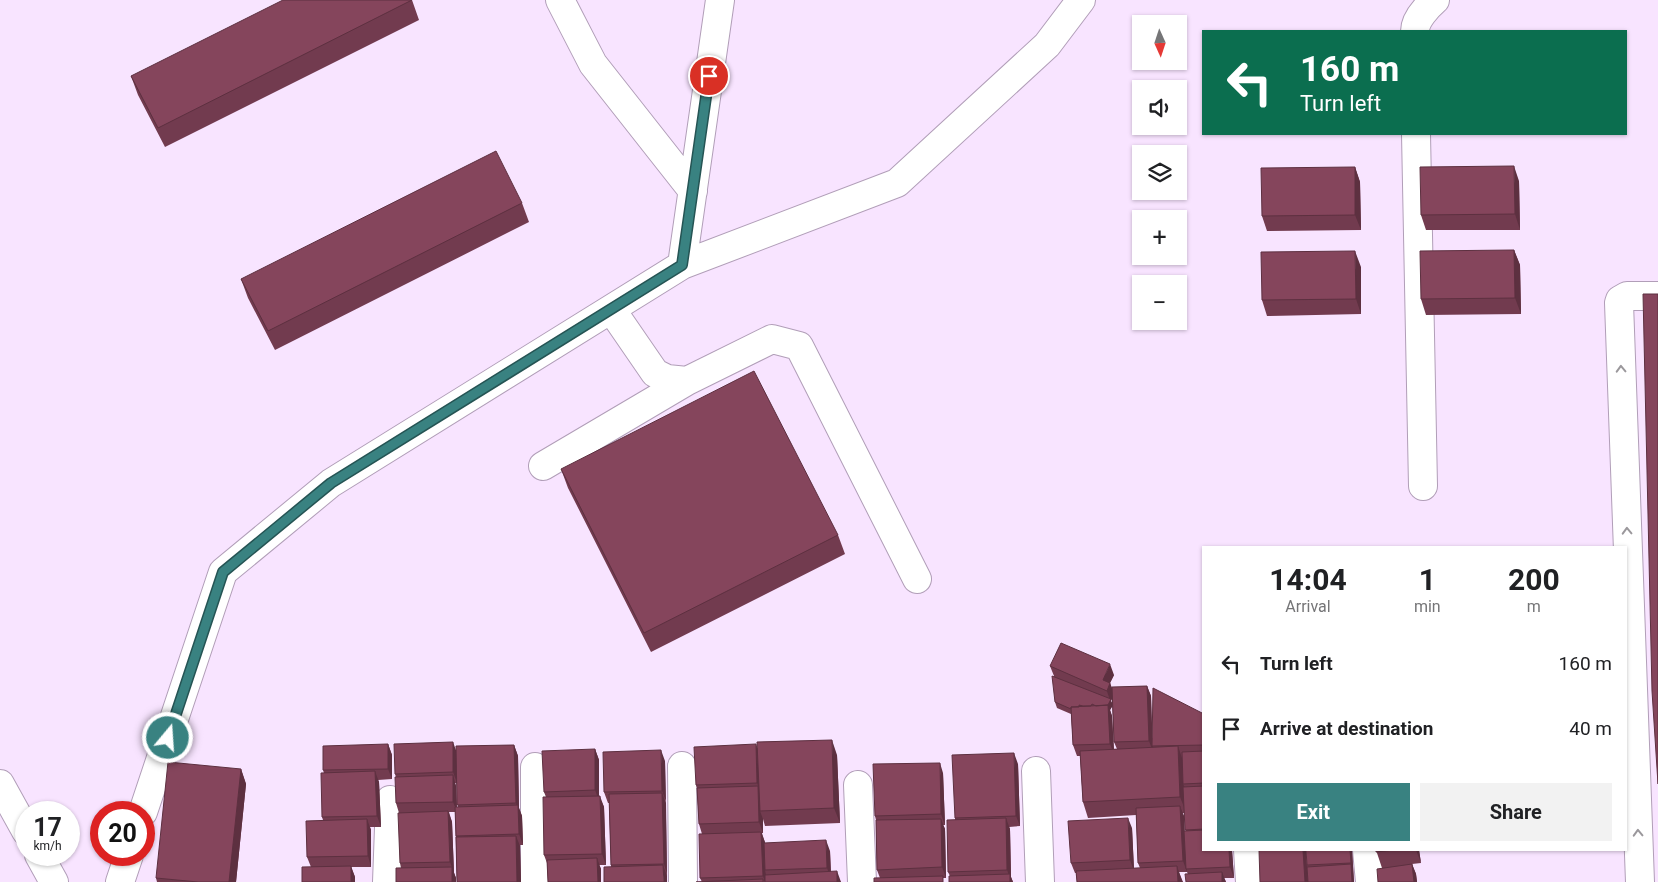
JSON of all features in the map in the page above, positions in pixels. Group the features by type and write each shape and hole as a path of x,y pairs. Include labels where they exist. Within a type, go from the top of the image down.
{"street":[{"path":"560,0 593,64 693,191"},
{"path":"682,265 720,0"},
{"path":"147,801 223,572 331,483 682,265 897,183 1047,45 1081,0"},
{"path":"1414,30 1420,18 1435,0"},
{"path":"1416,135 1423,486"},
{"path":"1640,882 1619,303 1620,300 1627,296 1658,296"},
{"path":"611,310 655,373 668,379 687,381"},
{"path":"543,466 687,381 772,340 799,346 917,579"},
{"path":"682,766 683,882"},
{"path":"535,767 535,882"},
{"path":"1036,770 1040,882"},
{"path":"0,784 15,812"},
{"path":"858,785 862,882"},
{"path":"387,882 390,800"},
{"path":"1248,851 1250,882"},
{"path":"1367,851 1370,882"},
{"path":"45,866 54,882"},
{"path":"120,882 125,866"}],"building":[{"path":"283,0 412,0 158,128 131,76"},
{"path":"496,151 522,203 268,331 241,279"},
{"path":"1514,166 1515,214 1421,215 1420,167"},
{"path":"1355,167 1355,215 1262,216 1261,168"},
{"path":"1514,250 1515,298 1421,299 1420,251"},
{"path":"1355,251 1356,299 1262,300 1261,252"},
{"path":"1643,294 1658,294 1658,784 1652,691"},
{"path":"754,371 838,535 644,633 561,469"},
{"path":"1061,643 1110,664 1103,680 1110,683 1107,691 1050,666"},
{"path":"1052,676 1111,699 1108,705 1079,705 1079,707 1071,707 1071,709 1055,702"},
{"path":"1147,686 1149,741 1114,742 1112,687"},
{"path":"1153,688 1202,713 1202,745 1152,746"},
{"path":"1108,705 1110,744 1073,745 1071,707"},
{"path":"832,740 834,808 760,811 757,742"},
{"path":"453,742 453,772 395,774 394,744"},
{"path":"388,744 388,769 323,770 323,746"},
{"path":"756,744 757,783 696,785 694,747"},
{"path":"514,745 516,803 457,805 456,746"},
{"path":"1178,746 1180,797 1083,802 1080,751"},
{"path":"595,749 595,790 544,792 542,751"},
{"path":"661,750 662,791 604,792 603,752"},
{"path":"1202,751 1202,783 1183,784 1182,752"},
{"path":"1014,753 1016,816 955,818 952,755"},
{"path":"168,762 241,769 229,882 198,882 156,878"},
{"path":"940,763 941,814 875,816 873,764"},
{"path":"375,771 377,816 322,817 321,773"},
{"path":"453,775 453,802 396,803 395,777"},
{"path":"758,786 759,822 699,824 697,788"},
{"path":"1202,786 1202,829 1185,830 1183,787"},
{"path":"662,793 664,864 611,865 609,794"},
{"path":"600,796 602,854 544,855 543,797"},
{"path":"518,805 519,834 456,836 455,807"},
{"path":"1180,806 1183,861 1138,863 1136,808"},
{"path":"448,811 450,862 400,863 398,813"},
{"path":"1006,818 1007,870 948,872 947,820"},
{"path":"1128,818 1130,860 1071,863 1068,821"},
{"path":"367,819 368,856 307,857 306,821"},
{"path":"941,819 942,867 877,870 876,820"},
{"path":"1202,830 1202,851 1229,851 1230,867 1186,869 1184,831"},
{"path":"761,832 763,876 700,878 699,834"},
{"path":"516,836 517,882 457,882 456,837"},
{"path":"826,840 827,868 765,870 764,843"},
{"path":"1259,851 1303,851 1305,882 1260,882"},
{"path":"1306,851 1350,851 1351,863 1307,865"},
{"path":"597,858 598,882 548,882 547,860"},
{"path":"1351,864 1352,882 1308,882 1307,867"},
{"path":"1412,864 1414,882 1378,882 1377,869"},
{"path":"663,865 664,882 604,882 604,867"},
{"path":"351,866 351,882 302,882 302,867"},
{"path":"1177,866 1178,882 1077,882 1076,871"},
{"path":"452,867 452,882 396,882 396,868"},
{"path":"837,871 837,882 765,882 765,875"},
{"path":"1222,872 1222,882 1186,882 1185,874"},
{"path":"1010,874 1010,882 949,882 949,876"},
{"path":"943,876 943,882 874,882 874,878"},
{"path":"763,879 763,882 696,882"}],"route":[{"path":"168,738 223,572 331,483 682,265 709,76"}]}
